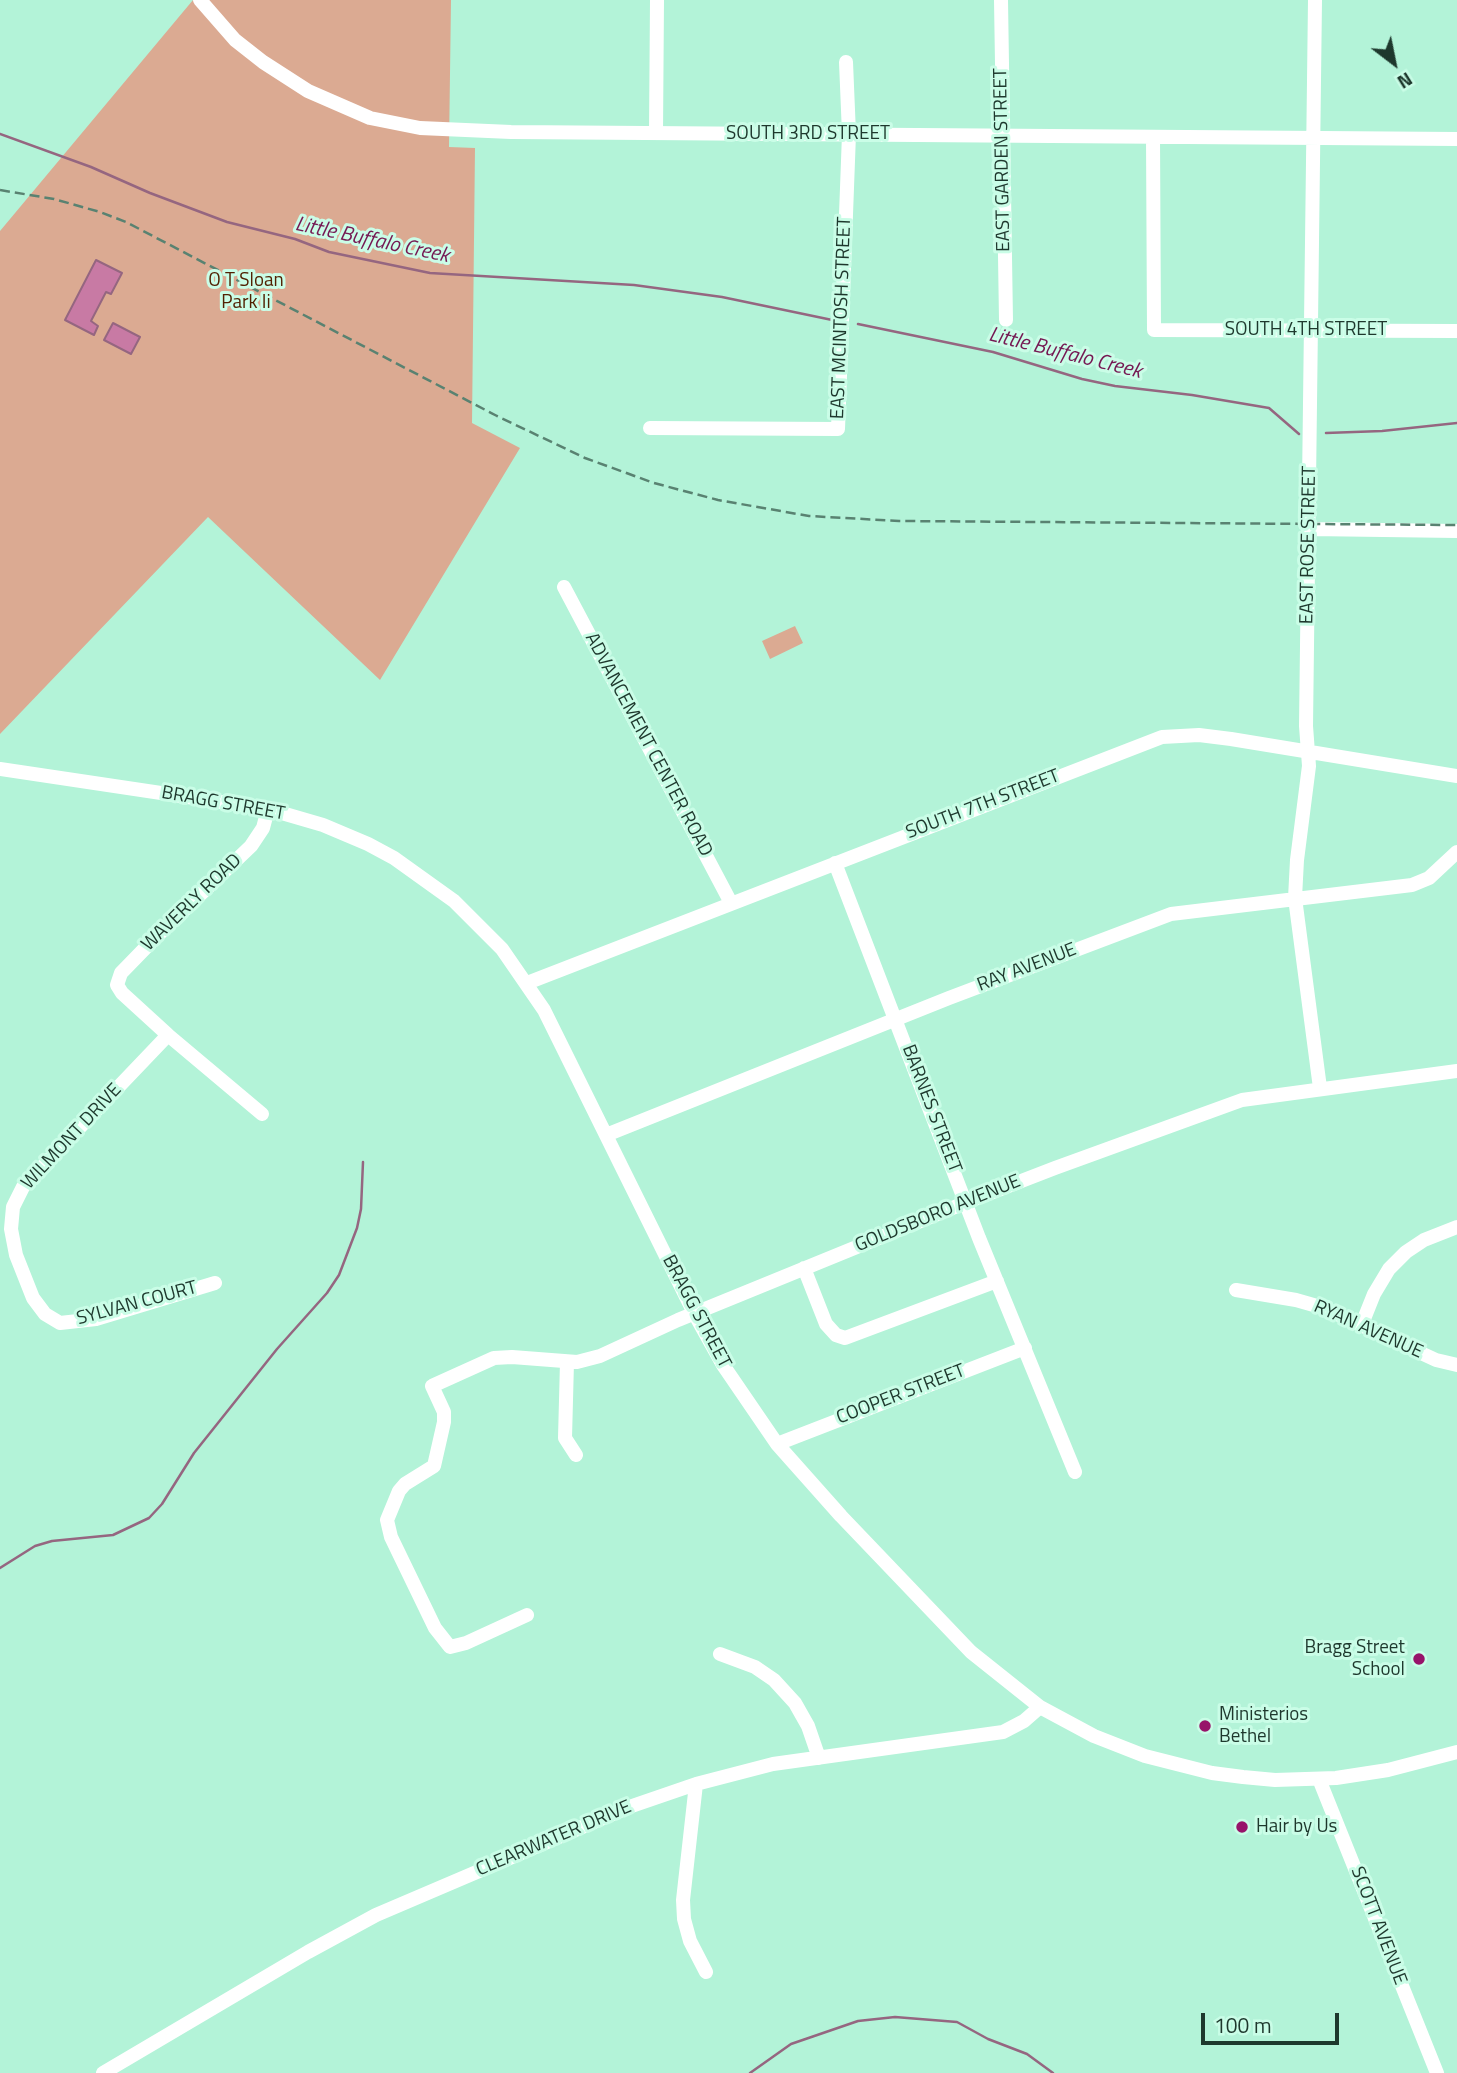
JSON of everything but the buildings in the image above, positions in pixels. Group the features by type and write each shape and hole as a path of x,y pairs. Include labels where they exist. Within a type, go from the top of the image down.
{"street":[{"name":"SOUTH 3RD STREET","path":"200,0 235,40 308,91 370,118 442,130 1457,139"},
{"path":"656,133 657,0"},
{"name":"EAST GARDEN STREET","path":"1001,0 1006,320"},
{"name":"EAST ROSE STREET","path":"1315,0 1306,726 1309,766 1295,898 1320,1088"},
{"name":"EAST MCINTOSH STREET","path":"650,428 838,429 849,134 846,62"},
{"name":"SOUTH 4TH STREET","path":"1153,137 1154,330 1457,331"},
{"path":"1310,529 1457,531"},
{"name":"ADVANCEMENT CENTER ROAD","path":"565,587 731,904"},
{"name":"SOUTH 7TH STREET","path":"527,983 1162,737 1199,734 1457,776"},
{"name":"BRAGG STREET","path":"0,769 268,809 323,825 368,844 429,881 482,927 502,949 544,1010 694,1313 723,1365 777,1444 841,1516 971,1652 1040,1707 1122,1748 1177,1765 1243,1777 1319,1779 1388,1770 1457,1752"},
{"name":"WAVERLY ROAD","path":"168,1035 122,993 117,985 121,973 251,846 263,828 268,809"},
{"name":"RAY AVENUE","path":"606,1135 1171,914 1422,882 1457,852"},
{"name":"BARNES STREET","path":"835,863 997,1281 1075,1472"},
{"path":"168,1035 262,1114"},
{"name":"WILMONT DRIVE","path":"60,1324 45,1314 33,1298 16,1255 11,1230 13,1207 23,1187 168,1035"},
{"name":"GOLDSBORO AVENUE","path":"527,1615 466,1643 450,1647 435,1628 391,1537 387,1520 398,1490 434,1466 444,1412 432,1386 494,1358 567,1362 600,1356 694,1313 967,1202 1242,1100 1457,1071"},
{"path":"1362,1324 1374,1294 1389,1269 1406,1252 1424,1240 1457,1227"},
{"path":"804,1268 826,1324 836,1335 845,1338 997,1281"},
{"name":"SYLVAN COURT","path":"60,1324 96,1319 215,1283"},
{"name":"RYAN AVENUE","path":"1236,1290 1296,1300 1362,1324 1436,1360 1457,1365"},
{"name":"COOPER STREET","path":"777,1444 1025,1348"},
{"path":"567,1362 565,1438 576,1455"},
{"path":"720,1654 755,1667 781,1688 795,1703 819,1758"},
{"name":"CLEARWATER DRIVE","path":"103,2073 376,1915 578,1827 662,1794 773,1764 1003,1732 1024,1721 1040,1707"},
{"name":"SCOTT AVENUE","path":"1319,1779 1437,2073"},
{"path":"696,1783 683,1900 684,1919 690,1941 706,1972"}],"green space":[{"name":"O T Sloan Park Ii","path":"193,0 451,0 449,147 475,148 472,423 520,448 380,680 208,517 0,734 0,231"},
{"path":"795,626 803,643 770,659 762,641"}],"shaded area":[{"path":"96,260 122,273 111,294 106,292 91,321 98,326 94,335 65,320"},
{"path":"113,323 140,337 131,354 104,340"}],"waterway":[{"name":"Little Buffalo Creek","path":"0,134 91,167 227,222 295,239 329,252 430,273 634,285 722,297 837,321"},
{"name":"Little Buffalo Creek","path":"858,324 993,352 1082,379 1115,386 1269,408 1299,434"},
{"name":"Little Buffalo Creek","path":"1326,433 1382,431 1457,423"},
{"path":"0,1568 35,1546 52,1541 113,1535 149,1518 162,1504 194,1453 339,1275 357,1228 361,1209 363,1162"},
{"path":"750,2073 791,2044 858,2021 895,2017 957,2022 988,2039 1027,2054 1053,2073"}],"railway":[{"path":"0,190 54,199 126,222 497,416 585,458 654,483 718,500 809,516 899,521 1457,525"}],"place":[{"name":"Bragg Street School","path":"1419,1659"},
{"name":"Ministerios Bethel","path":"1205,1726"},
{"name":"Hair by Us","path":"1242,1827"}]}
